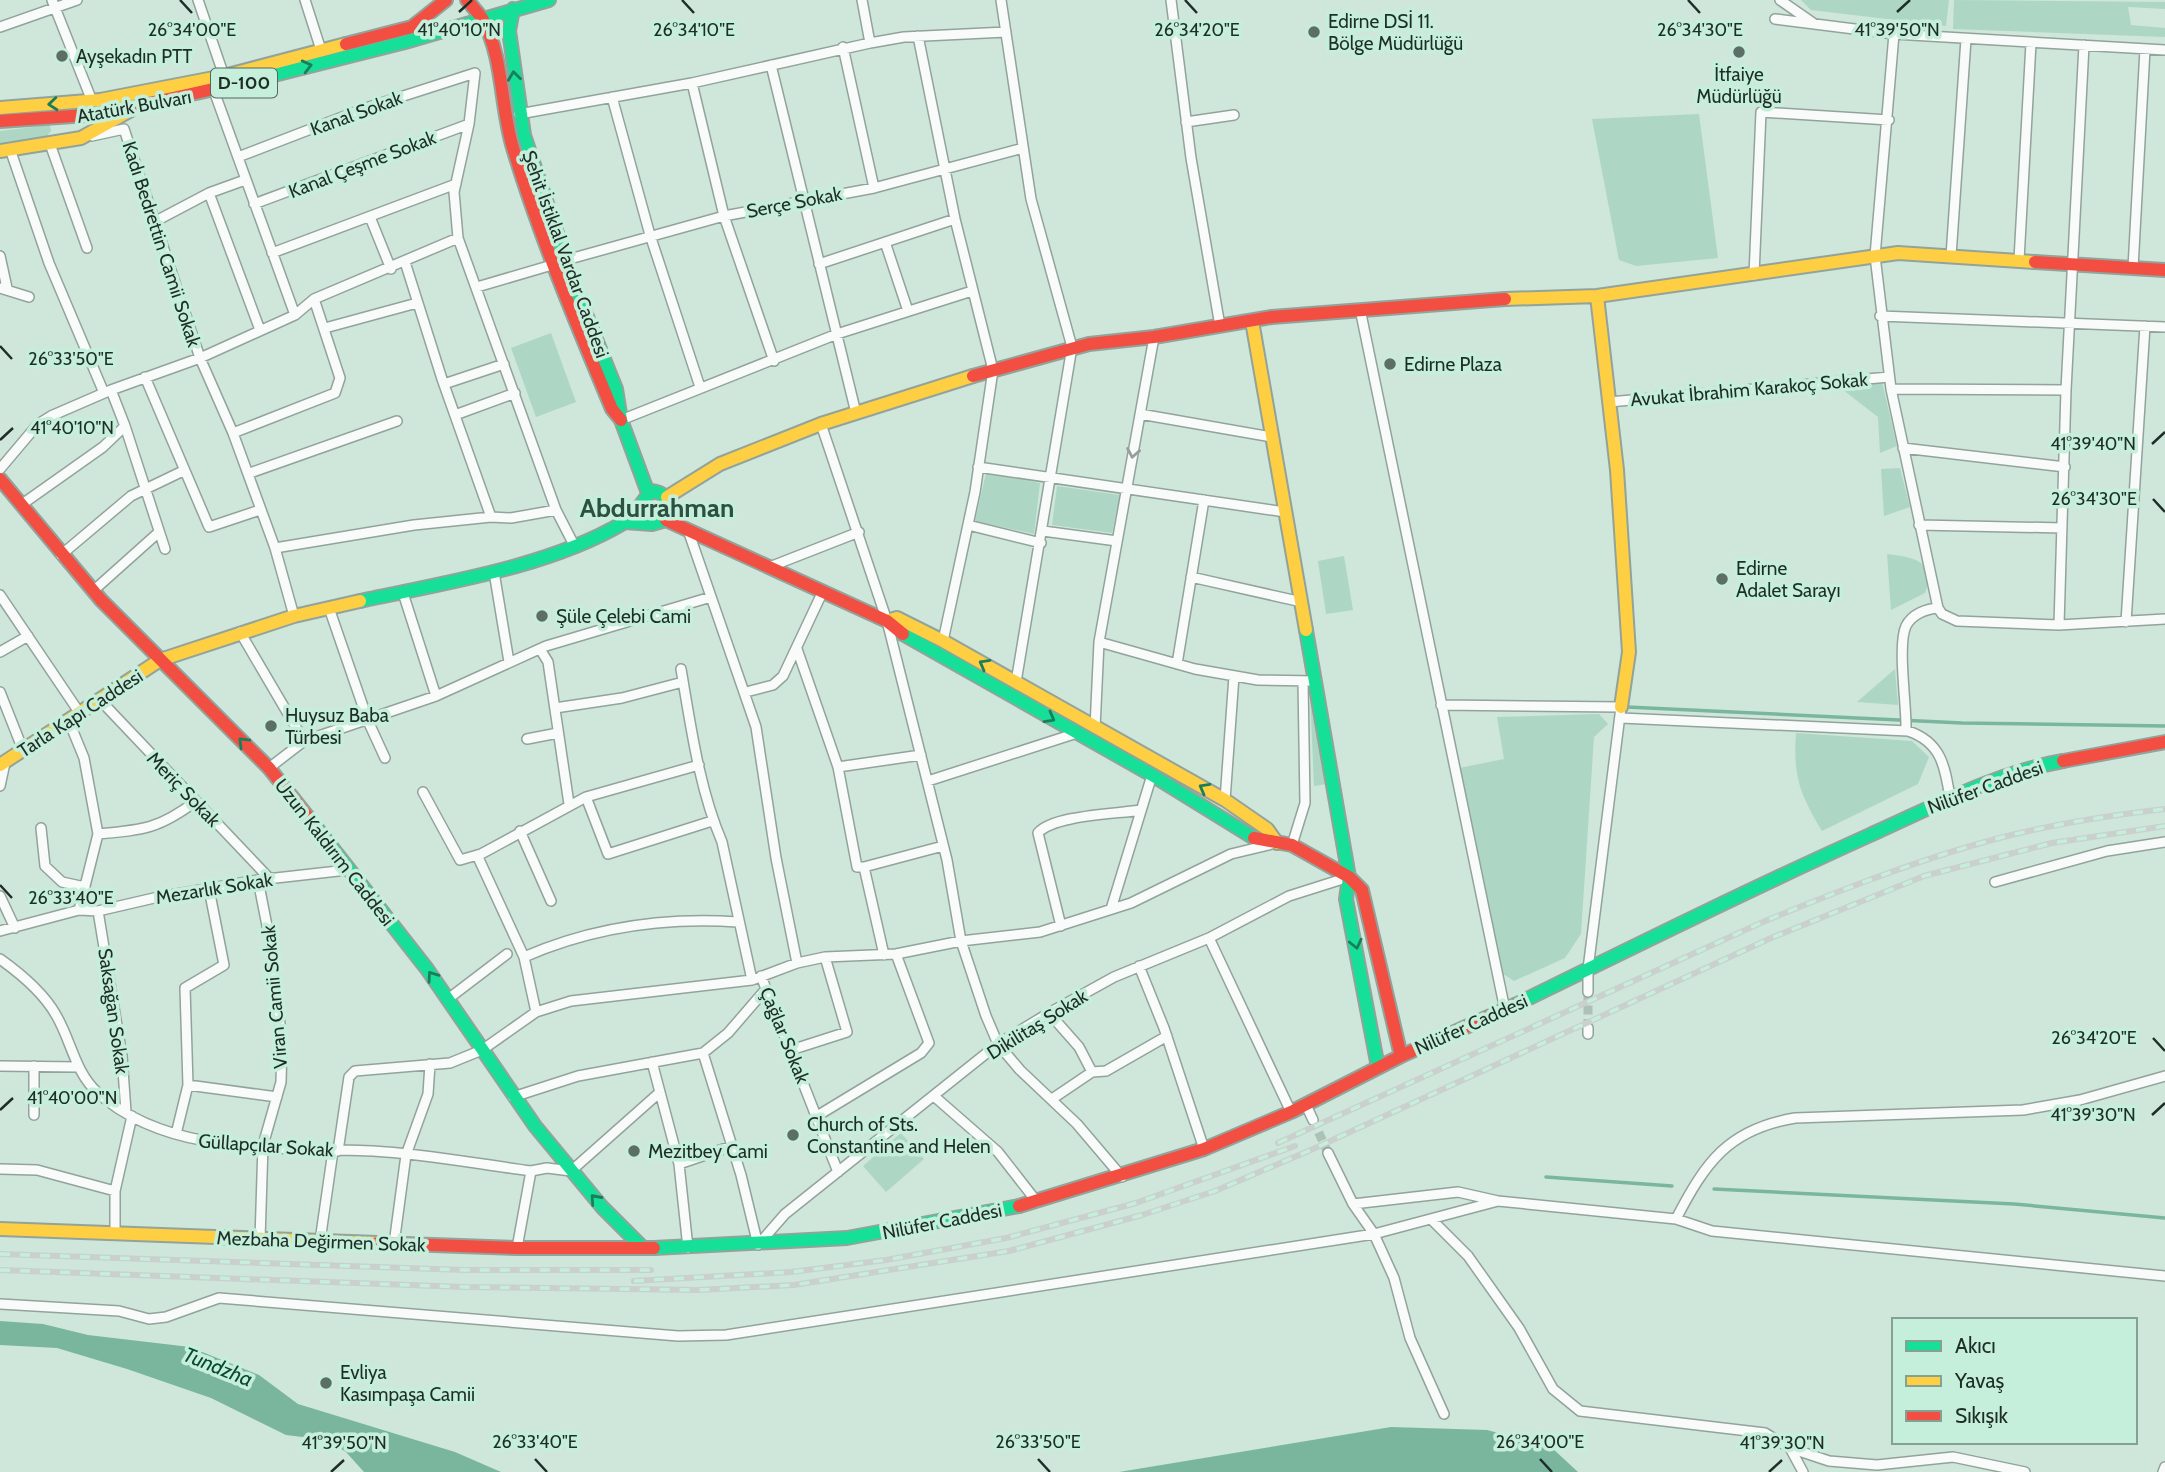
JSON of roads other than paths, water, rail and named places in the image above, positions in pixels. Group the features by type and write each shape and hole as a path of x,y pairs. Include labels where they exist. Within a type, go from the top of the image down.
{"main road":[{"name":"Atatürk Bulvarı","path":"0,108 92,101 224,76 412,27 446,0"},
{"path":"467,0 482,18 494,44 505,116 552,265 612,409 621,420"},
{"name":"Atatürk Bulvarı","path":"0,121 134,109 214,91 482,18 514,5 549,0"},
{"name":"Şehit İstiklal Vardar Caddesi","path":"514,5 509,31 519,114 566,260 616,389 621,420 645,497"},
{"path":"5,150 80,138 134,109"},
{"path":"505,116 519,114"},
{"path":"667,497 720,464 821,424 1072,347 1252,321 1360,309 1455,301 1597,296 1898,253 2165,270"},
{"path":"1597,296 1609,402 1629,652 1621,713"},
{"path":"1252,321 1302,603 1310,681 1349,877 1346,900 1366,992 1378,1067"},
{"name":"Uzun Kaldırım Caddesi","path":"0,479 93,591 269,768 448,999 513,1097 571,1171 643,1248"},
{"path":"656,491 667,497 671,512 666,520 652,524 625,522 645,497 656,491"},
{"path":"645,497 645,516 652,524"},
{"path":"666,520 689,533 772,566 887,621 895,630 1152,775 1256,839 1292,845 1349,877 1362,890 1401,1056"},
{"name":"Tarla Kapı Caddesi","path":"2,764 160,660 294,616 494,572 574,545 625,522"},
{"path":"887,621 897,618 943,641 1226,800 1267,829 1277,843"},
{"name":"Nilüfer Caddesi","path":"758,1245 847,1238 946,1222 1037,1202 1204,1149 1306,1105 1401,1056 1505,1010 1764,883 1950,798 2029,767 2165,742"},
{"name":"Mezbaha Değirmen Sokak","path":"0,1229 517,1248 643,1248"},
{"path":"643,1248 758,1245"}],"street":[{"path":"0,27 54,4 76,0"},
{"path":"198,0 224,76"},
{"path":"305,0 321,50"},
{"path":"862,0 870,43"},
{"path":"1001,0 1031,199 1072,347 1016,682"},
{"path":"1174,0 1171,14 1186,122 1220,326"},
{"path":"1780,0 1815,24"},
{"path":"54,4 92,101"},
{"path":"1775,19 1894,34 2165,50"},
{"path":"519,114 692,83 843,47 918,36 1006,32"},
{"path":"1894,34 1889,120 1875,256 1880,316 1891,389 1938,608 1942,614 1956,621 2059,625 2165,619"},
{"path":"918,36 955,219 993,370 968,525 943,641"},
{"path":"1951,256 1966,39"},
{"path":"2018,260 2031,43"},
{"path":"2059,625 2066,390 2084,45"},
{"path":"843,47 874,188"},
{"path":"2133,268 2145,50"},
{"path":"771,65 856,413"},
{"name":"Kanal Sokak","path":"238,157 363,108 475,73 468,124"},
{"path":"692,83 724,216 774,362"},
{"path":"214,91 295,315"},
{"path":"612,97 650,234 701,387"},
{"path":"1754,275 1761,112 1889,120"},
{"path":"1186,122 1234,115"},
{"path":"468,124 456,184 458,239 556,510 574,545"},
{"name":"Kanal Çeşme Sokak","path":"254,204 468,124"},
{"name":"Kadı Bedrettin Camii Sokak","path":"80,138 124,130 200,358 250,473 294,616"},
{"path":"50,144 87,248"},
{"name":"Serçe Sokak","path":"566,260 650,234 802,199 874,188 1023,148"},
{"path":"5,150 49,263 125,426 143,490 164,549"},
{"path":"154,222 209,193 245,180"},
{"path":"272,253 456,184"},
{"path":"209,193 260,330"},
{"path":"370,217 391,269"},
{"path":"819,264 955,219"},
{"path":"0,469 38,424 107,391 200,358 295,315 314,299 458,239"},
{"path":"885,242 908,311"},
{"path":"0,256 4,288 29,297"},
{"path":"405,262 491,517"},
{"path":"477,288 552,265"},
{"path":"621,420 701,387 774,362 837,334 972,291"},
{"path":"233,433 335,393 340,378 314,299"},
{"path":"325,328 417,303"},
{"path":"1360,309 1505,1010"},
{"path":"1880,316 2165,327"},
{"path":"2126,622 2145,326"},
{"path":"1095,728 1099,642 1154,337"},
{"path":"444,384 504,363"},
{"path":"145,377 209,527 260,510"},
{"name":"Avukat İbrahim Karakoç Sokak","path":"1609,402 1889,377"},
{"path":"1891,389 2066,390"},
{"path":"455,415 515,393"},
{"path":"1140,414 1272,437"},
{"path":"250,473 397,421"},
{"path":"821,424 887,621 928,781 961,941 998,1044 1122,1177"},
{"path":"21,505 103,447 125,426"},
{"path":"1903,449 2065,467"},
{"path":"978,467 1285,512"},
{"path":"61,555 131,496 183,471"},
{"path":"1177,664 1205,500"},
{"path":"275,548 414,525 491,517 511,518 556,510"},
{"path":"968,525 1041,543"},
{"path":"1919,525 2062,527"},
{"path":"1043,531 1117,541"},
{"path":"93,591 159,532"},
{"path":"772,566 859,532"},
{"path":"689,533 756,727 776,858 797,963"},
{"path":"494,572 509,662"},
{"path":"1191,577 1302,603"},
{"path":"746,692 773,685 783,676 823,591"},
{"path":"402,593 436,696"},
{"path":"0,595 73,716 84,758 98,834 79,911"},
{"path":"269,768 304,741 368,722 436,696 540,649 711,597"},
{"path":"329,608 368,722 385,758"},
{"path":"1906,731 1904,632 1916,616 1927,609 1938,608"},
{"path":"240,632 304,741"},
{"path":"0,652 27,636"},
{"path":"1099,642 1177,664 1234,676 1258,680 1310,681 1306,803 1292,845"},
{"path":"540,649 548,662 569,804"},
{"path":"797,649 838,767 857,867 943,846"},
{"name":"Çağlar Sokak","path":"681,669 699,765 712,821 722,842 738,922 756,978 766,989 792,1050 838,1172"},
{"path":"1226,800 1234,676"},
{"path":"555,708 622,698 683,682"},
{"path":"0,692 23,750"},
{"name":"Meriç Sokak","path":"100,700 269,878"},
{"path":"1441,705 1906,731 1924,737 1940,754 1950,798"},
{"path":"1588,992 1588,969 1621,713"},
{"path":"527,739 558,733"},
{"path":"928,781 1077,733"},
{"path":"838,767 921,755"},
{"path":"0,786 2,764"},
{"path":"423,792 460,860 477,855 586,797 699,765"},
{"path":"1111,909 1152,775"},
{"path":"586,797 608,854 712,821"},
{"path":"98,834 139,830 168,822 196,801"},
{"path":"1061,926 1038,833 1044,827 1063,821 1141,810"},
{"path":"41,828 46,866 62,882 85,887"},
{"path":"520,831 551,901"},
{"path":"1995,882 2106,851 2165,842"},
{"path":"320,1241 349,1077 355,1071 450,1063 482,1050 536,1012 571,1001 756,978 797,963 825,957 896,954 961,941 1040,932 1131,903 1231,854 1277,843"},
{"path":"477,855 524,957 536,1012"},
{"path":"864,867 884,955"},
{"name":"Mezarlık Sokak","path":"0,931 79,911 98,911 269,878 347,870"},
{"name":"Dikilitaş Sokak","path":"758,1245 785,1214 935,1097 998,1044 1049,1013 1139,966 1209,938 1289,896 1349,877"},
{"name":"Viran Camii Sokak","path":"258,880 271,946 282,1042 277,1097 263,1145 260,1239"},
{"path":"176,1134 188,1086 185,988 224,965 209,889"},
{"path":"0,896 16,928"},
{"name":"Saksağan Sokak","path":"98,911 119,1031 129,1114 115,1191 115,1233"},
{"path":"524,957 565,939 666,920 738,922"},
{"path":"1209,938 1291,1112"},
{"path":"448,999 507,954"},
{"path":"817,1115 920,1053 929,1043 896,954"},
{"path":"792,1050 847,1032 825,957"},
{"name":"Güllapçılar Sokak","path":"0,959 19,972 55,1013 78,1067 98,1093 129,1114 176,1134 200,1142 406,1155 531,1171 547,1168 571,1171"},
{"path":"1139,966 1167,1036 1204,1149"},
{"path":"513,1097 578,1076 703,1053 728,1034 766,989"},
{"path":"1049,1013 1079,1047 1092,1072"},
{"path":"1052,1099 1092,1072 1106,1071 1167,1036"},
{"path":"703,1053 732,1146 758,1245"},
{"path":"652,1062 679,1164 688,1248"},
{"path":"394,1244 406,1155 428,1094 430,1064"},
{"path":"0,1066 78,1067"},
{"path":"34,1066 34,1115"},
{"path":"1676,1220 1698,1175 1719,1153 1742,1135 1768,1122 1795,1118 2023,1110 2080,1100 2165,1076"},
{"path":"188,1086 277,1097"},
{"path":"571,1171 659,1093"},
{"path":"935,1097 974,1128 998,1152 1037,1202"},
{"path":"1306,1105 1314,1120"},
{"path":"679,1164 732,1146"},
{"path":"1328,1153 1353,1204 1374,1234 1394,1278 1410,1338 1444,1414"},
{"path":"0,1169 37,1170 115,1191"},
{"path":"517,1248 531,1171"},
{"path":"1353,1204 1458,1192 1498,1201 1676,1220 1712,1231 2165,1276"},
{"path":"0,1304 119,1311 149,1319 166,1317 219,1297 678,1336 726,1335 1374,1234 1498,1201"},
{"path":"1431,1219 1468,1255 1519,1328 1553,1389 1580,1411 1765,1433 1790,1448 1829,1461 1878,1465 1952,1457 2025,1472"},
{"path":"1790,1448 1803,1472"}],"water":[{"name":"Tundzha","path":"0,1321 43,1324 88,1335 190,1347 259,1375 298,1404 455,1452 501,1472 364,1472 346,1452 327,1440 286,1435 211,1398 57,1348 0,1345"},
{"path":"1391,1427 1487,1430 1551,1447 1578,1472 1119,1472"}],"waterway":[{"path":"1627,707 1962,723 2165,726"},
{"path":"1546,1177 1672,1186"},
{"path":"1714,1189 2014,1204 2165,1218"}],"tunnel":[{"path":"1588,992 1588,1028"},
{"path":"1313,1120 1328,1153"}],"railway":[{"path":"1278,1143 1765,921 1872,879 2003,837 2096,818 2165,809"},
{"path":"0,1270 464,1287 699,1290 794,1285 1009,1251 1142,1215 1215,1191 1313,1149 1771,938 1924,876 2052,843 2165,826"},
{"path":"634,1281 791,1272 886,1260 1006,1238 1136,1203 1295,1146"},
{"path":"0,1254 464,1270 651,1270"}],"place":[{"name":"Edirne DSİ 11. Bölge Müdürlüğü","path":"1314,32"},
{"name":"İtfaiye Müdürlüğü","path":"1739,52"},
{"name":"Ayşekadın PTT","path":"62,56"},
{"name":"Edirne Plaza","path":"1390,364"},
{"name":"Edirne Adalet Sarayı","path":"1722,579"},
{"name":"Şüle Çelebi Cami","path":"542,616"},
{"name":"Huysuz Baba Türbesi","path":"271,726"},
{"name":"Church of Sts. Constantine and Helen","path":"793,1135"},
{"name":"Mezitbey Cami","path":"634,1151"},
{"name":"Evliya Kasımpaşa Camii","path":"326,1383"}],"district":[{"name":"Abdurrahman","path":"657,508"}]}
